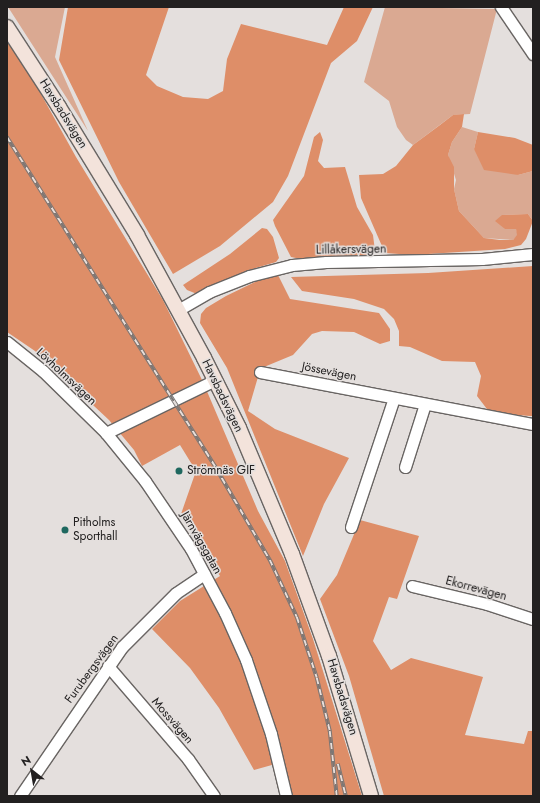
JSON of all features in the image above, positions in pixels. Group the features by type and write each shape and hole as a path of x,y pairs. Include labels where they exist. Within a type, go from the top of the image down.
{"main road":[{"name":"Havsbadsvägen","path":"7,27 98,169 178,310 215,380 268,494 302,582 329,656 371,796"}],"street":[{"path":"501,7 533,54"},
{"name":"Lillåkersvägen","path":"178,310 209,292 249,276 292,265 326,262 482,259 533,254"},
{"name":"Lövholmsvägen","path":"7,342 48,376 106,433"},
{"name":"Jössevägen","path":"260,372 533,424"},
{"path":"106,433 215,380"},
{"path":"351,527 394,398"},
{"path":"405,467 425,404"},
{"name":"Järnvägsgatan","path":"106,433 163,506 204,574 225,614 260,698 286,796"},
{"name":"Furubergsvägen","path":"20,796 122,647 166,602 204,574"},
{"name":"Ekorrevägen","path":"412,586 487,604 533,619"},
{"name":"Mossvägen","path":"108,666 188,759 214,796"}],"shaded area":[{"path":"8,7 65,7 55,57 88,131"},
{"path":"68,7 169,7 146,75 157,86 183,97 208,99 223,91 227,59 241,24 327,45 344,7 373,7 357,41 331,63 288,176 273,202 220,246 173,274 119,182 59,60"},
{"path":"385,7 497,9 470,114 453,115 413,145 406,140 397,127 389,101 364,82"},
{"path":"7,33 76,157 163,300 203,382 258,511 285,561 313,639 362,796 286,796 279,763 254,770 219,708 190,668 152,629 180,601 220,576 181,514 196,471 180,445 142,466 134,450 109,420 35,351 7,332"},
{"path":"464,114 462,127 452,142 448,155 454,167 454,189 459,211 484,238 500,240 513,240 517,235 516,229 505,229 495,221 502,215 528,214 533,221 526,239 521,245 505,249 413,255 385,253 361,198 359,175 383,174 396,166 413,145 453,115"},
{"path":"462,127 478,132 474,149 518,175 533,171 533,221 528,214 502,215 505,229 516,229 518,235 513,240 484,238 459,211 454,189 456,180 448,155 452,142"},
{"path":"320,132 323,140 318,161 324,168 345,167 357,207 373,235 375,251 370,255 301,259 291,257 275,226 273,220 304,176 314,137"},
{"path":"478,132 515,138 533,145 533,171 518,175 484,170 474,149"},
{"path":"262,228 267,229 273,237 279,258 276,262 246,271 197,294 187,290 183,285 230,254"},
{"path":"533,266 533,416 490,413 477,396 481,376 475,362 442,361 410,347 399,346 399,331 394,319 384,309 354,299 302,291 291,277 428,273"},
{"path":"278,275 290,299 379,313 390,329 390,341 380,344 354,332 322,331 312,334 293,355 264,367 258,377 248,411 275,429 349,458 324,504 303,556 227,368 200,323 201,314 206,308 226,296 257,281"},
{"path":"360,520 419,536 397,599 389,597 373,641 391,670 411,658 483,677 465,735 524,744 528,731 533,731 533,796 384,796 349,676 320,599 337,575"}],"railway":[{"path":"7,137 216,468 270,560 297,617 317,678 330,731 337,796"},
{"path":"338,764 346,796"}],"place":[{"name":"Strömnäs GIF","path":"179,471"},
{"name":"Pitholms Sporthall","path":"65,530"}]}
